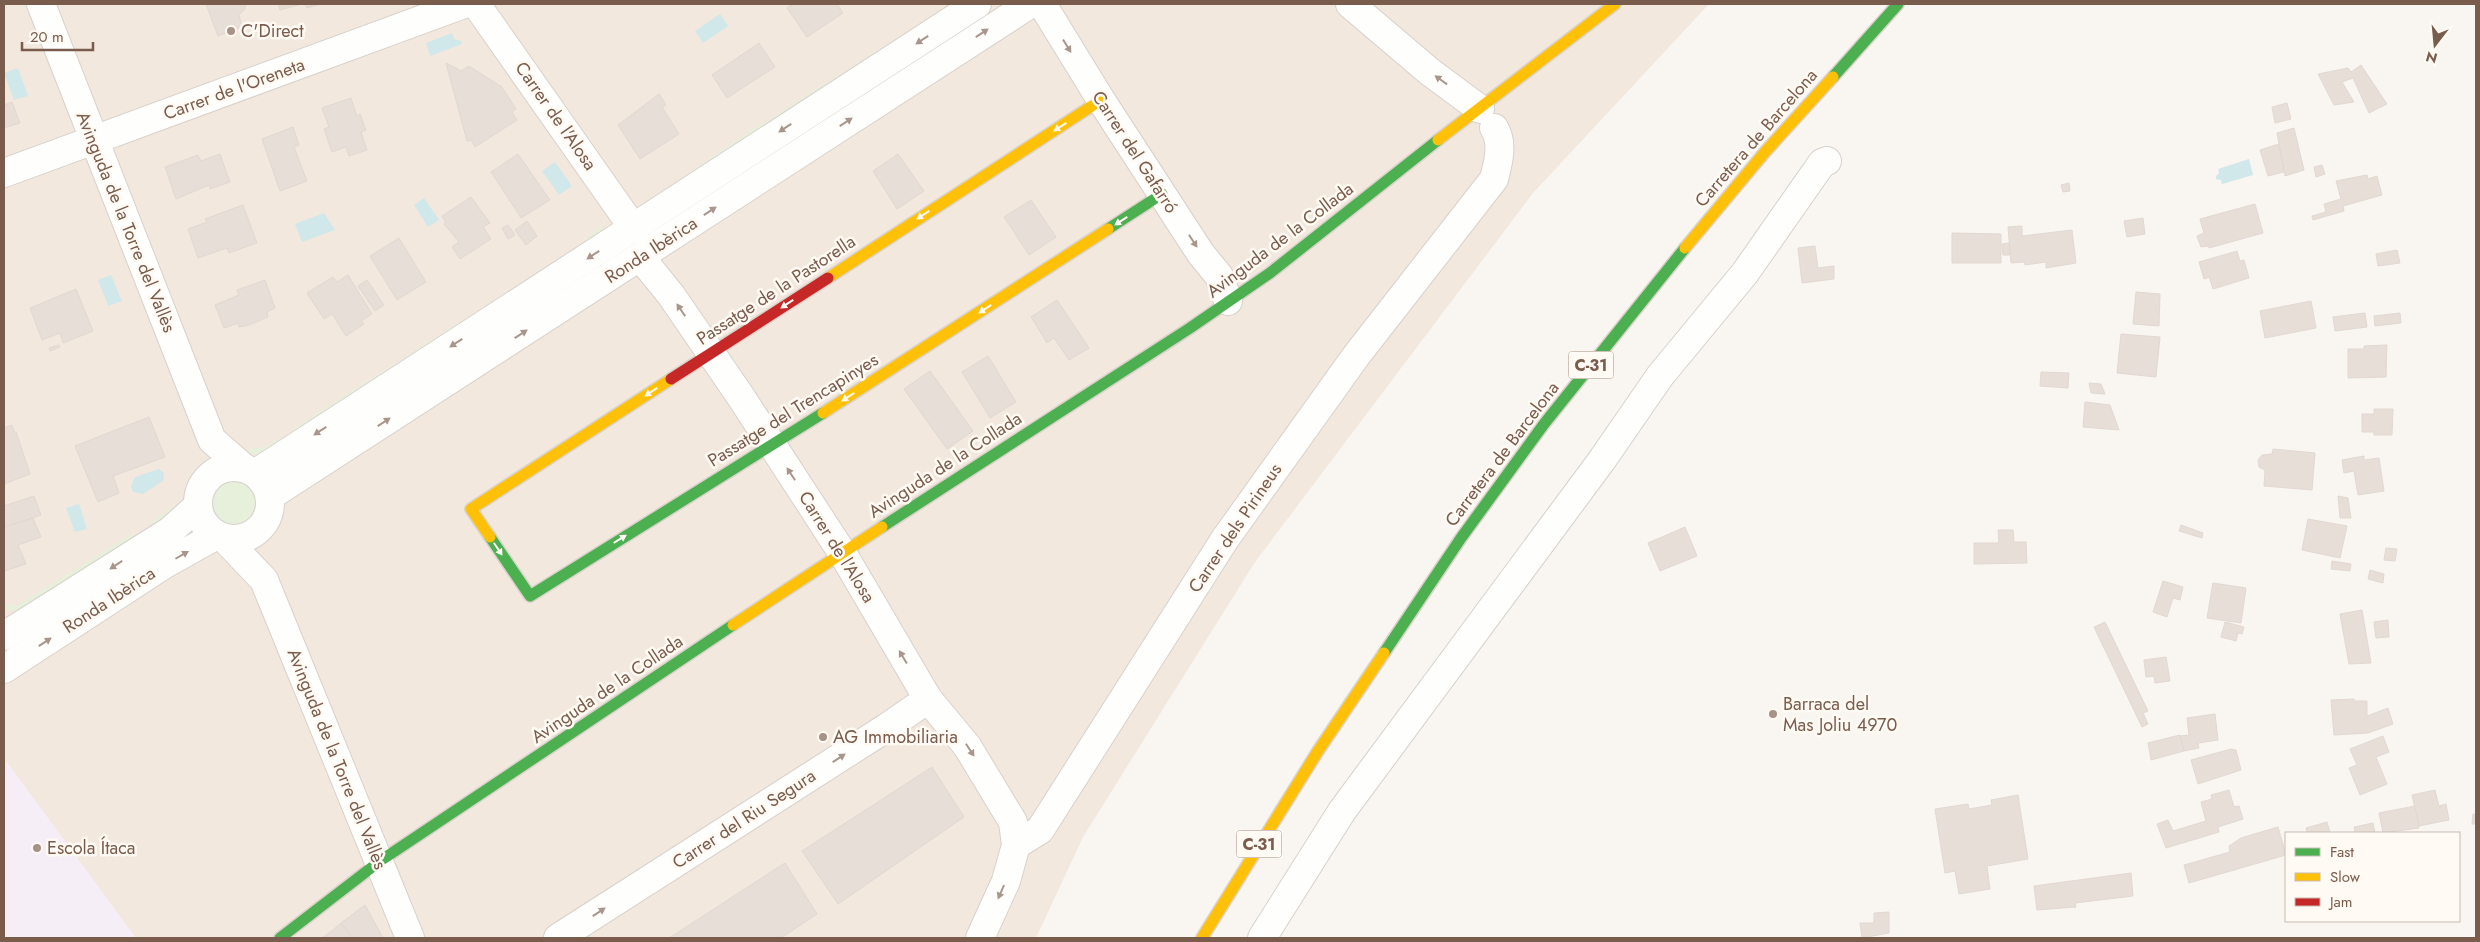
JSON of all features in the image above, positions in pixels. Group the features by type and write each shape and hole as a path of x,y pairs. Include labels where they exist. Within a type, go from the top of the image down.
{"main road":[{"name":"Avinguda de la Collada","path":"280,938 380,862 1270,273 1487,118 1514,80 1616,4"},
{"name":"Carretera de Barcelona","path":"1202,938 1318,751 1461,538 1544,424 1648,292 1765,152 1898,4"},
{"name":"Passatge de la Pastorella","path":"471,509 1100,100"},
{"name":"Passatge del Trencapinyes","path":"471,509 530,596 772,445 1162,194"}],"street":[{"name":"Avinguda de la Torre del Vallès","path":"41,4 212,440 209,477"},
{"name":"Carrer de l'Oreneta","path":"4,174 464,4"},
{"name":"Carrer de l'Alosa","path":"476,4 634,229"},
{"name":"Ronda Ibèrica","path":"209,477 219,470 232,467 250,471 634,229 680,196 977,4"},
{"name":"Ronda Ibèrica","path":"270,496 640,258 993,26 1030,4"},
{"name":"Carrer del Gafarró","path":"1042,4 1100,100 1219,276 1228,301"},
{"path":"1350,4 1487,118"},
{"name":"Carrer dels Pirineus","path":"1016,845 1040,830 1225,539 1356,356 1494,180 1500,153 1497,132 1487,118"},
{"path":"1262,938 1342,811 1602,460 1660,376 1745,273 1822,163 1827,161"},
{"name":"Carrer de l'Alosa","path":"640,258 671,295 772,445 843,554 928,699 967,746 1013,822 1016,845"},
{"name":"Avinguda de la Torre del Vallès","path":"212,440 250,471"},
{"path":"250,471 265,483 270,496 269,514 259,530"},
{"path":"209,477 200,490 198,506 204,523 221,537"},
{"name":"Ronda Ibèrica","path":"4,636 170,531 198,506"},
{"name":"Avinguda de la Torre del Vallès","path":"259,530 265,571 264,580"},
{"name":"Ronda Ibèrica","path":"4,669 165,564 221,537 236,540 259,530"},
{"name":"Avinguda de la Torre del Vallès","path":"221,537 264,580 410,938"},
{"name":"Carrer del Riu Segura","path":"558,938 886,728 928,699"},
{"path":"980,938 1006,881 1016,845"}],"shaded area":[{"path":"4,4 1709,4 1533,193 1255,562 1083,837 1036,938 4,938"},
{"name":"Escola Ítaca","path":"4,758 136,938 4,938"}],"green space":[{"path":"951,4 964,4 683,184 680,179 745,135"},
{"path":"978,19 982,24 699,207 696,202"},
{"path":"604,223 598,235 298,435 293,429 581,245"},
{"path":"278,439 282,445 268,453 252,454 241,451 266,447"},
{"path":"239,478 254,489 258,497 260,515 246,527 233,529 223,526 216,520 209,502 210,492 215,484 224,479"},
{"path":"186,498 185,504 154,526 151,522"},
{"path":"132,534 135,540 18,611 4,609 4,603 17,606"}],"water":[{"path":"720,14 728,26 703,43 695,31"},
{"path":"452,33 454,39 461,41 462,44 430,56 426,43"},
{"path":"18,68 28,96 14,100 4,73"},
{"path":"2249,159 2253,175 2222,184 2221,180 2216,179 2219,173 2218,169"},
{"path":"555,162 572,186 559,195 542,171"},
{"path":"424,198 439,220 428,227 414,205"},
{"path":"324,213 335,230 302,242 295,224"},
{"path":"111,275 122,301 108,306 98,280"},
{"path":"159,469 164,473 163,481 143,494 133,492 131,486 135,477"},
{"path":"79,504 87,529 75,532 66,508"}],"building":[{"path":"206,4 245,4 245,9 239,15 242,27 218,36"},
{"path":"278,4 301,4 280,10"},
{"path":"305,4 320,4 307,8"},
{"path":"793,4 837,4 843,13 807,37 787,8"},
{"path":"759,43 775,67 727,98 712,75"},
{"path":"446,63 461,71 469,66 502,87 516,109 512,112 517,120 475,147 471,140 467,141"},
{"path":"2361,65 2387,104 2369,113 2353,78 2342,82 2354,102 2334,105 2318,74 2348,68 2351,72"},
{"path":"659,94 666,105 662,107 679,134 640,159 618,125"},
{"path":"351,98 357,116 360,114 366,130 361,132 367,150 349,156 346,147 332,152 324,129 329,127 322,108"},
{"path":"12,102 20,123 4,128 4,105"},
{"path":"2287,103 2291,119 2275,123 2272,107"},
{"path":"293,127 299,145 294,147 307,181 280,191 262,139"},
{"path":"2294,128 2304,170 2285,176 2277,133"},
{"path":"2279,144 2284,172 2268,176 2260,150"},
{"path":"220,154 230,182 210,189 209,185 176,199 165,167 198,155 201,161"},
{"path":"518,154 550,200 521,218 491,172"},
{"path":"898,154 924,191 897,209 873,171"},
{"path":"2322,165 2325,174 2316,177 2314,167"},
{"path":"2367,175 2368,179 2377,176 2382,195 2343,206 2344,211 2313,220 2312,216 2326,212 2324,204 2341,199 2336,181"},
{"path":"2069,183 2070,191 2063,192 2061,185"},
{"path":"471,197 490,223 483,227 491,239 460,259 452,247 459,242 444,224 446,223 442,216"},
{"path":"1031,200 1056,237 1029,255 1004,217"},
{"path":"2255,204 2263,233 2209,248 2208,246 2201,247 2197,236 2204,233 2200,219"},
{"path":"243,205 257,243 229,253 227,248 198,258 188,229 207,222 205,219"},
{"path":"2143,218 2145,234 2127,237 2124,221"},
{"path":"527,221 537,236 526,245 515,230"},
{"path":"508,225 515,235 508,239 502,228"},
{"path":"2022,226 2022,236 2072,230 2076,263 2046,268 2046,262 2025,265 2024,262 2011,263 2008,227"},
{"path":"1952,233 2001,234 2001,263 1952,263"},
{"path":"399,238 426,282 397,300 370,256"},
{"path":"2009,243 2010,255 2003,255 2002,244"},
{"path":"1815,246 1818,268 1834,266 1834,279 1802,283 1798,248"},
{"path":"2397,250 2400,263 2378,266 2376,254"},
{"path":"2237,251 2240,261 2244,260 2249,278 2213,289 2209,277 2204,279 2199,262"},
{"path":"348,275 372,314 361,321 364,324 346,336 332,314 324,319 307,293 333,277 337,282"},
{"path":"265,280 275,308 267,312 268,317 249,325 239,327 238,323 224,328 215,305 239,295 237,290"},
{"path":"367,280 384,305 375,311 358,286"},
{"path":"76,289 93,331 63,343 60,333 42,340 30,308"},
{"path":"2136,292 2160,294 2159,326 2133,324"},
{"path":"1057,300 1089,348 1069,360 1054,338 1047,343 1031,317"},
{"path":"2311,301 2316,328 2265,338 2260,311"},
{"path":"2365,313 2367,327 2335,331 2333,317"},
{"path":"2400,313 2401,323 2375,326 2374,316"},
{"path":"2121,334 2160,337 2156,377 2117,373"},
{"path":"59,345 60,347 50,351 49,348"},
{"path":"2387,345 2386,377 2348,378 2348,349 2364,349 2364,346"},
{"path":"988,356 1016,402 990,418 962,372"},
{"path":"930,371 973,431 947,449 904,389"},
{"path":"2041,372 2069,373 2068,388 2040,386"},
{"path":"2089,383 2101,384 2105,394 2091,393"},
{"path":"2085,402 2110,405 2119,430 2083,427"},
{"path":"2374,409 2393,409 2392,435 2374,435 2374,432 2362,432 2362,414 2374,414"},
{"path":"149,417 165,457 113,476 119,493 98,502 75,446"},
{"path":"12,425 30,474 4,484 4,428"},
{"path":"2273,449 2315,453 2312,490 2264,486 2265,470 2259,467 2258,460 2262,455 2272,454"},
{"path":"2364,456 2364,460 2379,458 2384,491 2358,495 2354,471 2344,473 2342,460"},
{"path":"34,496 41,515 4,527 4,506"},
{"path":"2338,496 2348,498 2351,518 2340,518"},
{"path":"33,518 41,537 18,545 26,564 4,571 4,527"},
{"path":"2308,519 2347,526 2340,558 2302,550"},
{"path":"2181,525 2203,533 2202,538 2179,531"},
{"path":"1685,527 1697,556 1660,571 1648,543"},
{"path":"1998,530 2013,530 2014,542 2026,542 2027,563 1974,564 1974,543 1999,543"},
{"path":"2386,548 2397,549 2395,561 2384,560"},
{"path":"2332,561 2351,564 2350,571 2331,569"},
{"path":"2370,570 2384,574 2383,583 2368,579"},
{"path":"2163,581 2183,587 2180,600 2173,598 2167,617 2153,612"},
{"path":"2213,583 2246,588 2241,623 2207,618"},
{"path":"2362,610 2371,663 2349,664 2340,614"},
{"path":"2388,620 2389,637 2376,638 2374,622"},
{"path":"2105,622 2148,711 2143,713 2148,724 2142,727 2094,627"},
{"path":"2225,622 2244,627 2242,634 2238,633 2236,641 2221,637"},
{"path":"2166,657 2170,681 2155,683 2154,676 2146,677 2144,660"},
{"path":"2354,699 2354,701 2367,701 2367,716 2388,708 2393,724 2368,733 2334,735 2331,700"},
{"path":"2215,714 2218,740 2198,743 2199,748 2184,751 2180,736 2189,735 2187,718"},
{"path":"2180,735 2184,751 2151,760 2148,743"},
{"path":"2383,736 2389,752 2376,757 2387,784 2360,795 2349,768 2357,765 2350,749"},
{"path":"2231,749 2236,750 2241,770 2198,784 2191,760"},
{"path":"932,767 964,817 838,904 802,851"},
{"path":"2229,790 2234,807 2239,806 2243,819 2218,827 2219,832 2166,848 2157,824 2168,820 2173,831 2206,821 2201,802 2212,799 2211,795"},
{"path":"2435,790 2439,806 2446,804 2449,820 2419,826 2412,795"},
{"path":"2018,795 2028,859 1987,866 1990,889 1959,894 1955,871 1945,873 1935,809 1968,804 1969,809 1992,805 1991,800"},
{"path":"2415,806 2419,828 2383,832 2379,813"},
{"path":"2473,814 2476,814 2476,824 2472,824"},
{"path":"2327,822 2330,832 2307,832 2306,828"},
{"path":"2373,823 2375,832 2355,832 2354,827"},
{"path":"2278,827 2285,855 2189,883 2184,865 2230,852 2229,846 2241,838"},
{"path":"785,863 817,914 781,938 669,938"},
{"path":"2131,873 2133,896 2075,903 2076,907 2037,910 2034,886"},
{"path":"365,905 383,938 353,938 341,923"},
{"path":"1889,912 1889,933 1862,938 1860,923 1874,923 1874,913"},
{"path":"341,923 353,938 322,938 333,930"}],"traffic: fast":[{"path":"1833,77 1898,4"},
{"path":"882,527 1190,328 1270,273 1438,140"},
{"path":"1108,229 1162,194"},
{"path":"1384,653 1461,538 1544,424 1685,248"},
{"path":"490,537 530,596 823,413"},
{"path":"280,938 380,861 733,625"}],"traffic: slow":[{"path":"1438,140 1615,4"},
{"path":"1685,248 1765,152 1833,77"},
{"path":"828,278 1101,100"},
{"path":"823,413 1108,229"},
{"path":"490,537 471,509 671,379"},
{"path":"733,625 882,527"},
{"path":"1202,938 1318,751 1384,653"}],"traffic: jam":[{"path":"671,379 828,278"}],"place":[{"name":"C'Direct","path":"231,31"},
{"name":"Barraca del Mas Joliu 4970","path":"1773,714"},
{"name":"AG Immobiliaria","path":"823,737"},
{"name":"Escola Ítaca","path":"37,848"}]}
